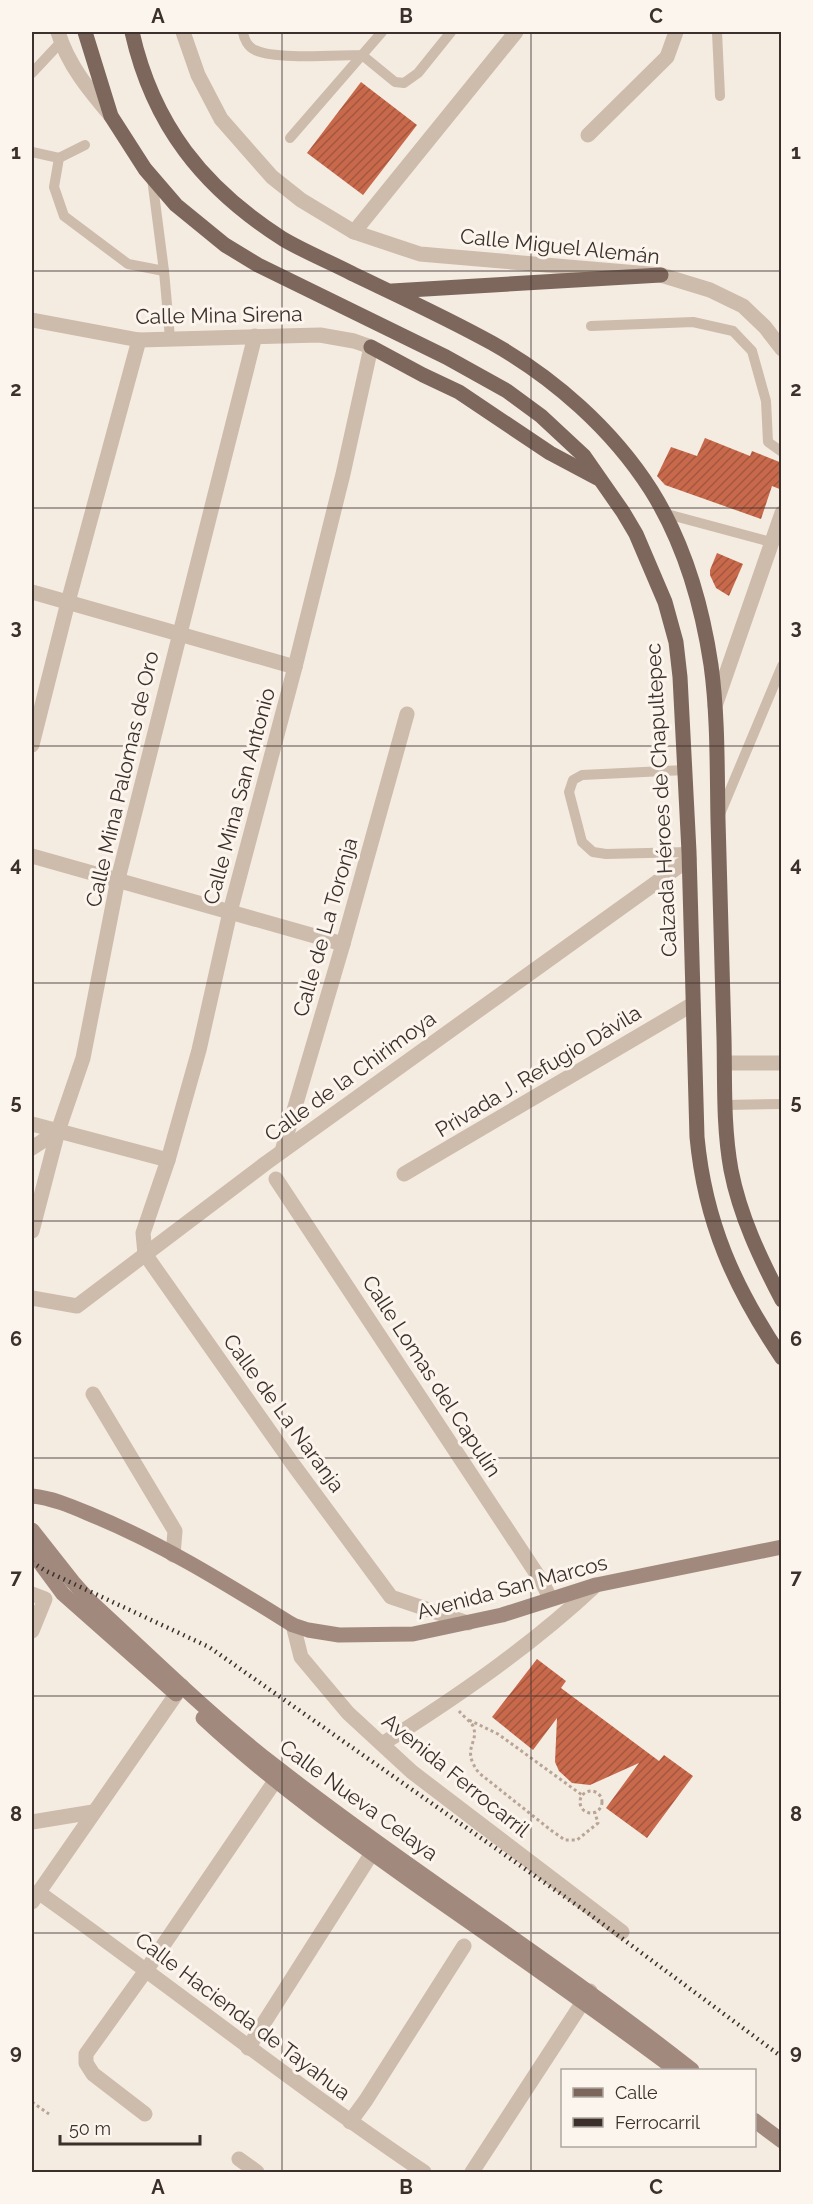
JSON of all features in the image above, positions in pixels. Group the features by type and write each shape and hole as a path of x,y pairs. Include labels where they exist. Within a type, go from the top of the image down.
{"main road":[{"name":"Calzada Héroes de Chapultepec","path":"85,32 111,116 152,177 183,211 225,244 258,265 446,357 507,392 564,436 584,456 636,534 665,602 676,642 685,770 697,1137 701,1173 708,1206 735,1280 782,1358"},
{"path":"132,32 144,77 166,125 207,177 250,216 287,241 492,344 565,393 627,457 650,489 663,513 682,554 701,615 711,667 715,706 725,1104 730,1165 736,1192 754,1242 781,1299"},
{"path":"390,291 661,275"},
{"path":"371,347 459,392 550,453 602,480"},
{"name":"Avenida San Marcos","path":"32,1496 64,1504 97,1517 198,1568 293,1625 339,1635 413,1634 512,1612 596,1585 782,1547"},
{"name":"Calle Nueva Celaya","path":"32,1530 89,1600 249,1761 372,1853 691,2069"},
{"name":"Calle Nueva Celaya","path":"32,1552 63,1594 179,1690 275,1766 586,1996 675,2069"},
{"path":"756,2121 782,2140"},
{"path":"756,2132 782,2151"}],"street":[{"name":"Calle Miguel Alemán","path":"183,32 198,75 221,120 272,177 301,200 354,232 420,254 661,275 710,290 743,306 782,343"},
{"path":"354,232 516,32"},
{"path":"588,135 667,57 676,32"},
{"path":"60,37 79,78 111,116"},
{"name":"Calle Mina Sirena","path":"32,320 139,340 320,335 354,340 371,347"},
{"path":"765,327 782,349"},
{"name":"Calle Mina Palomas de Oro","path":"32,1232 58,1131 83,1058 118,879 255,336"},
{"path":"32,745 139,340"},
{"name":"Calle Mina San Antonio","path":"145,1254 143,1233 168,1160 198,1050 230,912 343,474 371,347"},
{"path":"715,706 782,513"},
{"path":"32,592 295,667"},
{"name":"Calle de La Toronja","path":"282,1151 407,714"},
{"name":"Calle de la Chirimoya","path":"32,1298 77,1306 282,1151 689,855"},
{"path":"32,856 343,944"},
{"name":"Privada J. Refugio Dávila","path":"404,1174 693,1004"},
{"path":"725,1063 782,1063"},
{"path":"32,1124 168,1160"},
{"path":"32,1148 58,1131"},
{"name":"Calle Lomas del Capulín","path":"276,1179 542,1582 550,1598"},
{"name":"Calle de La Naranja","path":"145,1254 292,1463 391,1597 468,1623"},
{"path":"93,1394 175,1532 173,1555"},
{"path":"382,1744 449,1702 564,1616 596,1585"},
{"path":"32,1631 38,1597"},
{"name":"Avenida Ferrocarril","path":"293,1625 301,1657 348,1713 412,1772 622,1932"},
{"path":"35,1897 179,1690"},
{"path":"145,2114 93,2074 86,2063 86,2054 147,1970 275,1780"},
{"path":"32,1822 93,1812"},
{"path":"248,2048 372,1853"},
{"name":"Calle Hacienda de Tayahua","path":"35,1897 147,1970 248,2048 424,2172"},
{"path":"350,2122 464,1946"},
{"path":"472,2172 586,1996"},
{"path":"239,2159 257,2172"}],"lane":[{"path":"243,32 244,38 253,49 270,55 362,55 395,81 404,83 418,73 451,32"},
{"path":"290,138 382,32"},
{"path":"717,32 720,96"},
{"path":"32,74 60,37"},
{"path":"32,152 59,158 85,145"},
{"path":"59,158 54,187 64,216 128,264 164,271"},
{"path":"152,177 170,338"},
{"path":"591,326 693,322 733,331 752,351 766,401 768,442 782,452"},
{"path":"663,513 771,542"},
{"path":"718,820 782,666"},
{"path":"685,770 582,774 573,780 569,792 582,842 593,852 689,855"},
{"path":"725,1104 782,1104"}],"path":[{"path":"449,1702 473,1726 471,1763 495,1788 552,1832 565,1839 577,1840 598,1823 595,1813"},
{"path":"468,1720 498,1734 582,1795"},
{"path":"592,1791 601,1797 600,1808 595,1813 587,1813 582,1808 580,1802 582,1795 592,1791"},
{"path":"32,2102 49,2114"}],"building":[{"path":"361,82 417,125 363,195 307,153"},
{"path":"705,438 750,456 752,451 782,463 782,490 772,486 761,519 665,485 657,476 671,447 697,456"},
{"path":"717,553 743,564 729,596 716,588 710,575"},
{"path":"537,1659 566,1681 561,1688 659,1761 664,1755 693,1776 647,1838 606,1808 639,1763 590,1785 572,1783 559,1771 555,1762 557,1718 533,1750 492,1717"}],"railway":[{"path":"32,1562 44,1570 209,1647 585,1911 782,2057"}]}
